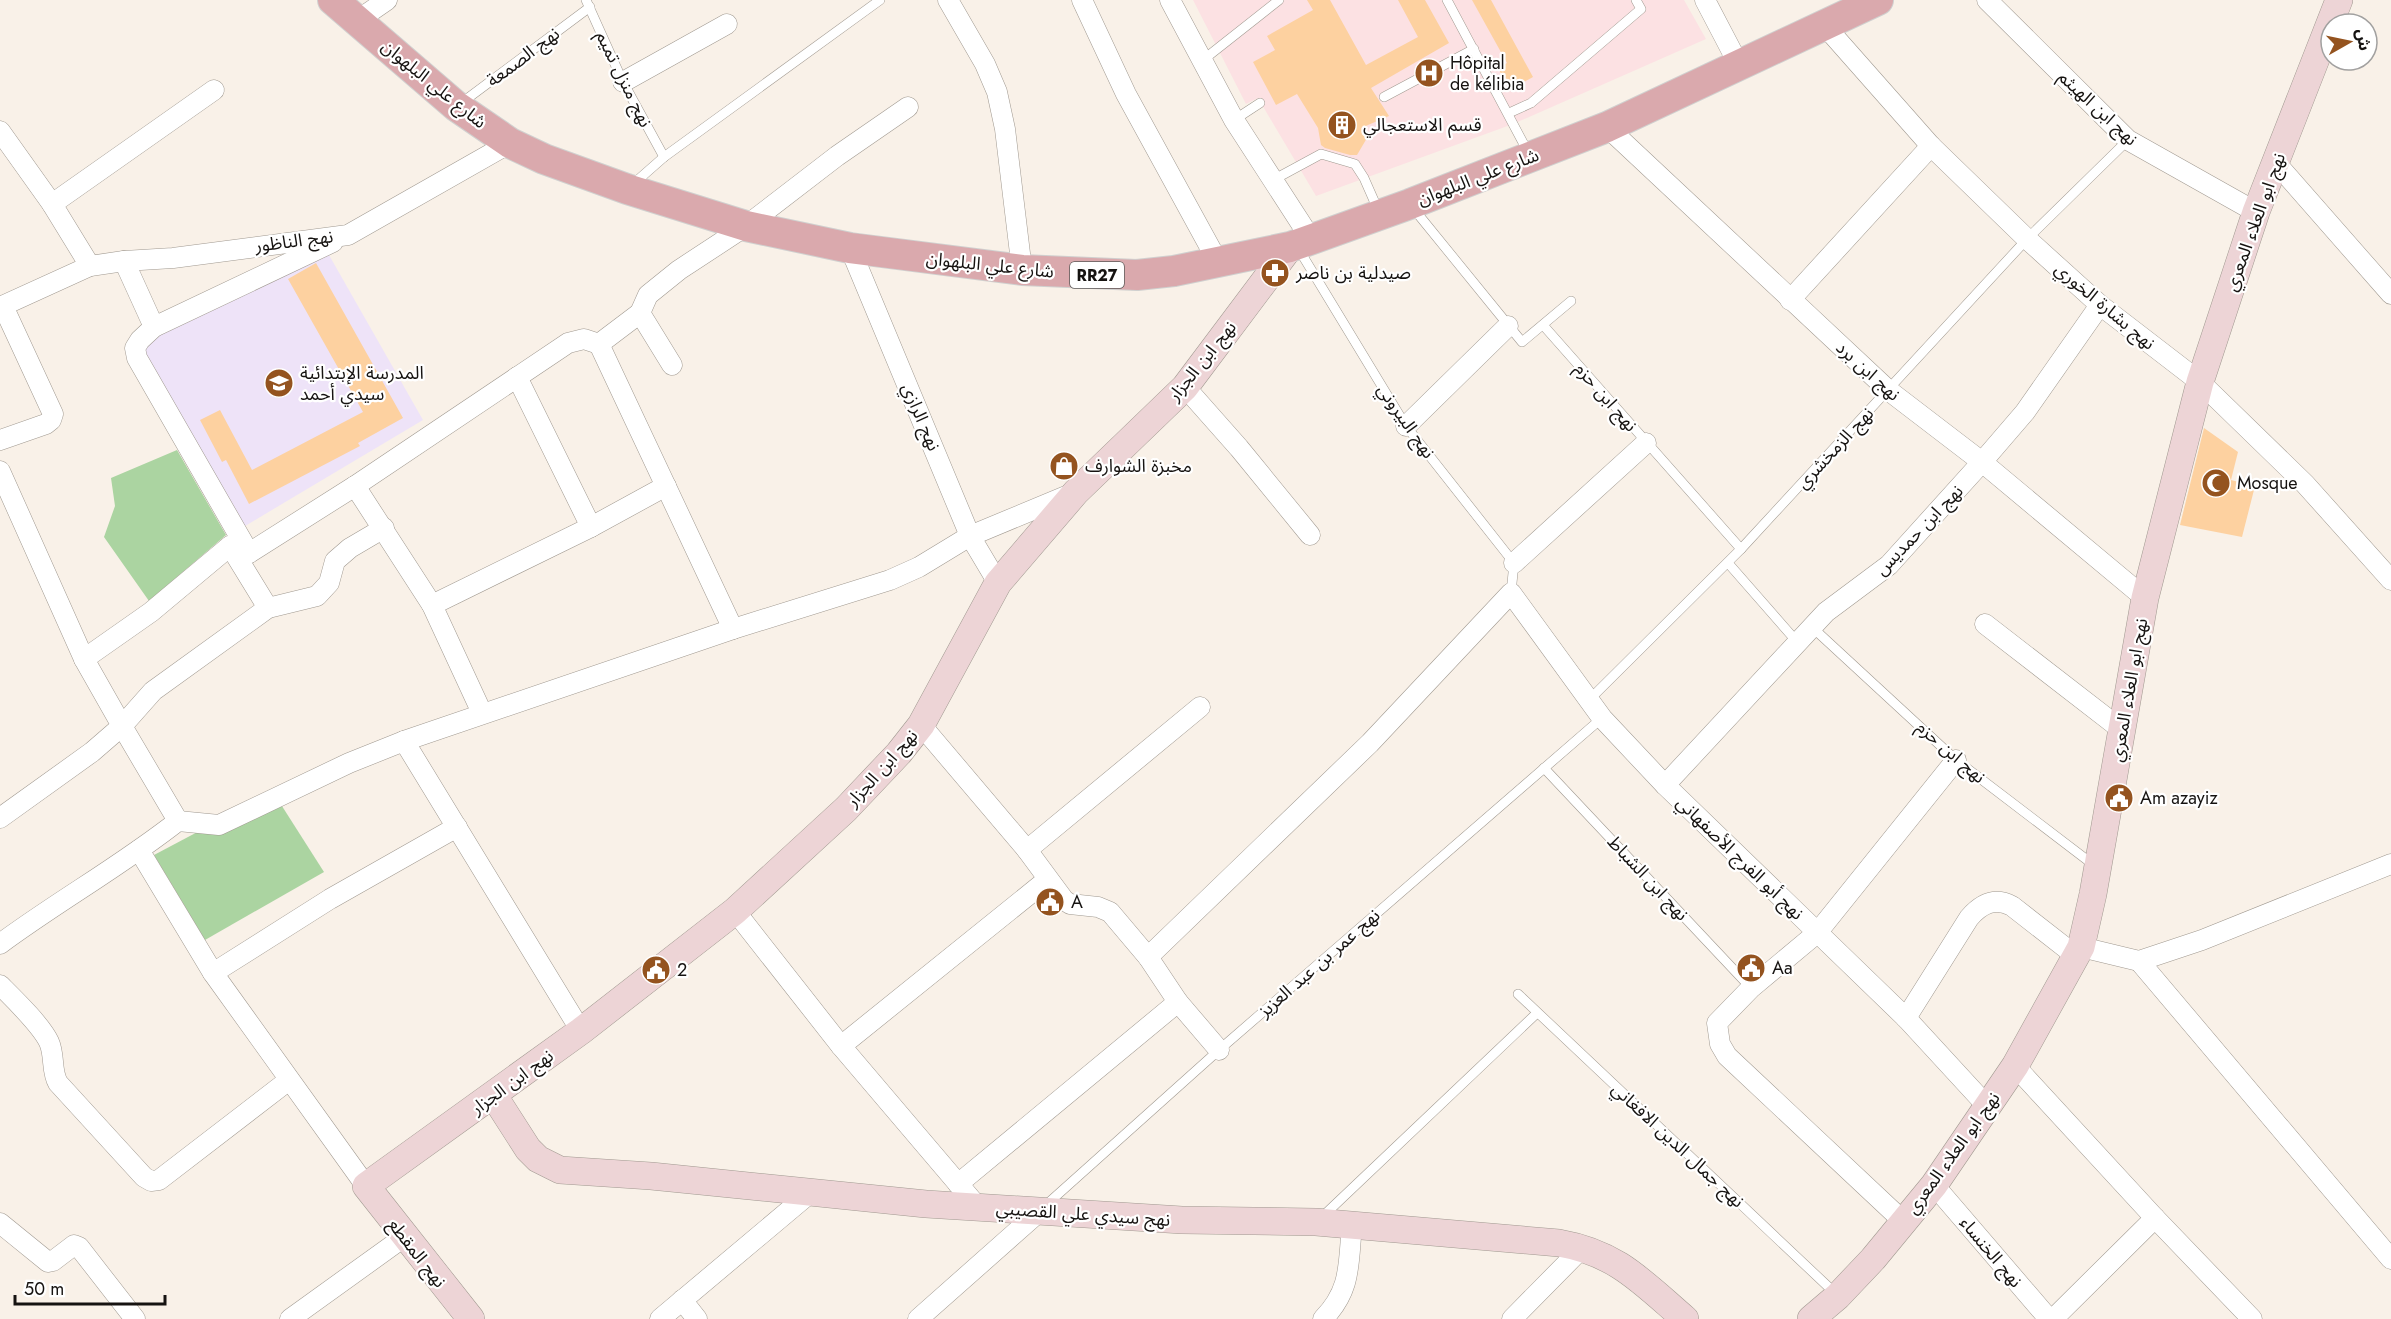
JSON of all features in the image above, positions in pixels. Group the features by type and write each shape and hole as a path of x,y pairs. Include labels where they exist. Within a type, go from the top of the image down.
{"main road":[{"name":"شارع علي البلهوان","path":"333,0 456,106 510,143 544,159 627,189 746,226 850,249 1022,270 1137,275 1218,262 1299,243 1410,204 1607,126 1878,0"}],"street":[{"path":"358,20 387,0"},
{"path":"948,0 991,76 1000,102 1022,270"},
{"path":"1082,0 1126,94 1218,262"},
{"path":"1170,0 1234,120 1273,180 1299,243"},
{"path":"1705,0 1739,65"},
{"name":"نهج ابن الهيثم","path":"1987,0 2128,140 2256,212"},
{"name":"نهج ابو العلاء المعري","path":"1811,1319 1838,1296 1934,1185 2015,1066 2078,952 2097,867 2145,598 2200,382 2256,212 2339,0"},
{"path":"623,82 727,24"},
{"name":"نهج بشارة الخوري","path":"1825,26 1931,146 2026,239 2100,304 2200,382 2304,484 2391,580"},
{"path":"52,204 214,90"},
{"path":"599,344 640,313 648,295 669,278 746,226 837,156 908,107"},
{"name":"نهج ابن برد","path":"1607,126 1888,390 1982,462 2145,598"},
{"path":"0,131 52,204 90,266"},
{"name":"نهج الناظور","path":"2,307 90,266 173,258 348,235 510,143"},
{"path":"1790,300 1931,146"},
{"path":"2276,163 2391,294"},
{"path":"249,553 136,356 135,348 138,342 154,327 348,235"},
{"name":"نهج ابن الجزار","path":"366,1186 494,1096 581,1031 735,910 846,809 899,753 921,725 998,583 1076,492 1185,387 1299,243"},
{"name":"نهج الرازي","path":"850,249 970,536 998,583"},
{"path":"124,261 154,327"},
{"name":"نهج ابن حمديس","path":"1665,785 1826,612 1889,564 1982,462 2025,412 2100,304"},
{"path":"0,440 46,424 51,420 53,414 2,307"},
{"path":"640,313 672,365"},
{"path":"1406,426 1508,326"},
{"path":"249,553 356,486 572,341 585,339 599,344 733,629"},
{"path":"517,377 591,527"},
{"path":"1185,387 1239,448 1310,536"},
{"path":"1514,563 1646,442"},
{"path":"0,471 84,659 178,821"},
{"path":"356,486 432,605 482,713"},
{"path":"432,605 591,527 666,486"},
{"path":"0,944 178,821 219,825 349,763 405,741 733,629 890,580 919,567 970,536 1076,492"},
{"path":"0,818 92,752 122,726 153,691 268,608 317,596 329,583 335,561 351,548 384,528"},
{"path":"230,546 249,553"},
{"path":"84,659 151,612 230,546"},
{"path":"230,546 268,608"},
{"path":"1148,957 1370,743 1511,593"},
{"name":"نهج أبو الفرج الأصفهاني","path":"1511,593 1602,718 1665,785 1906,1018 1987,1106"},
{"path":"1985,624 2122,730"},
{"path":"1027,850 1200,707"},
{"path":"921,725 1027,850 1047,880 1070,904 1098,907 1110,912 1148,957 1178,1002 1219,1050"},
{"path":"405,741 581,1031"},
{"path":"1904,1222 1727,1056 1720,1044 1717,1023 1751,988 1817,933 1956,760"},
{"path":"213,973 330,899 457,827"},
{"path":"139,850 213,973 366,1186"},
{"path":"1906,1018 1969,918 1979,908 1994,902 2000,901 2012,906 2078,952 2139,961 2202,940 2391,865"},
{"path":"841,1046 1047,880"},
{"path":"735,910 841,1046 977,1206"},
{"path":"2139,961 2391,1260"},
{"path":"0,985 48,1040 52,1053 54,1077 58,1083 144,1177 151,1181 159,1180 187,1160 289,1080"},
{"path":"958,1184 1178,1002"},
{"path":"2015,1066 2155,1218 2253,1319"},
{"name":"نهج سيدي علي القصيبي","path":"494,1096 528,1149 538,1159 560,1170 651,1176 926,1204 1182,1220 1316,1222 1558,1243 1583,1247 1621,1265 1685,1319"},
{"name":"نهج الخنساء","path":"1934,1185 2051,1319"},
{"name":"نهج المقطع","path":"366,1186 471,1319"},
{"path":"660,1319 810,1193"},
{"path":"918,1319 1040,1211"},
{"path":"2051,1319 2155,1218"},
{"path":"0,1223 48,1262 53,1262 74,1245 79,1247 135,1319"},
{"path":"1323,1319 1340,1299 1345,1286 1352,1225"},
{"path":"290,1319 404,1237"},
{"path":"1512,1319 1583,1247"},
{"path":"682,1300 697,1319"}],"lane":[{"path":"627,189 664,157 880,0"},
{"path":"1203,60 1279,0"},
{"path":"1447,0 1509,113 1530,158"},
{"path":"1509,113 1531,103 1641,9 1636,0"},
{"name":"نهج منزل تميم","path":"588,3 623,82 664,157"},
{"name":"نهج الصمعة","path":"456,106 588,3"},
{"path":"1383,97 1474,49"},
{"path":"1234,120 1260,103"},
{"name":"نهج الزمخشري","path":"1589,700 1728,563 2026,239 2128,140"},
{"path":"1273,180 1321,154 1354,164 1364,178 1380,214"},
{"path":"1410,204 1522,342 1571,301"},
{"name":"نهج البيروني","path":"1299,243 1406,426 1514,563"},
{"name":"نهج ابن حزم","path":"1543,325 1741,549"},
{"path":"1511,593 1514,563"},
{"path":"1728,563 1798,643"},
{"name":"نهج ابن حزم","path":"1813,627 1956,760 2097,867"},
{"name":"نهج عمر بن عبد العزيز","path":"1040,1211 1219,1050 1602,718"},
{"name":"نهج ابن الشباط","path":"1544,768 1751,988"},
{"name":"نهج جمال الدين الافغاني","path":"1518,994 1838,1296"},
{"path":"1316,1222 1537,1013"}],"shaded area":[{"name":"Hôpital de kélibia","path":"1193,0 1684,0 1706,39 1513,124 1316,196 1258,98 1246,104"},
{"name":"المدرسة الإبتدائية سيدي أحمد","path":"321,241 423,420 240,529 136,347"}],"green space":[{"path":"177,450 226,535 149,601 104,537 115,506 111,478"},
{"path":"273,792 324,872 205,940 154,855"}],"building":[{"path":"1307,0 1330,0 1366,65 1418,37 1398,0 1425,0 1449,43 1371,88 1389,116 1361,128 1367,138 1357,155 1350,155 1321,145 1318,128 1297,94 1276,105 1253,62 1275,50 1267,36 1313,10"},
{"path":"1472,0 1491,0 1533,77 1510,90 1498,68 1507,63"},
{"path":"316,263 403,418 358,443 360,446 249,504 226,460 222,462 200,420 220,410 252,470 363,412 288,279"},
{"name":"Mosque","path":"2204,428 2238,452 2231,480 2255,486 2242,537 2180,525"}],"place":[{"name":"Hôpital de kélibia","path":"1429,73"},
{"name":"قسم الاستعجالي","path":"1342,125"},
{"name":"صيدلية بن ناصر","path":"1275,273"},
{"name":"المدرسة الإبتدائية سيدي أحمد","path":"279,383"},
{"name":"مخبزة الشوارف","path":"1064,466"},
{"name":"Mosque","path":"2216,483"},
{"name":"Am azayiz","path":"2119,798"},
{"name":"A","path":"1050,902"},
{"name":"Aa","path":"1751,968"},
{"name":"2","path":"656,970"}]}
